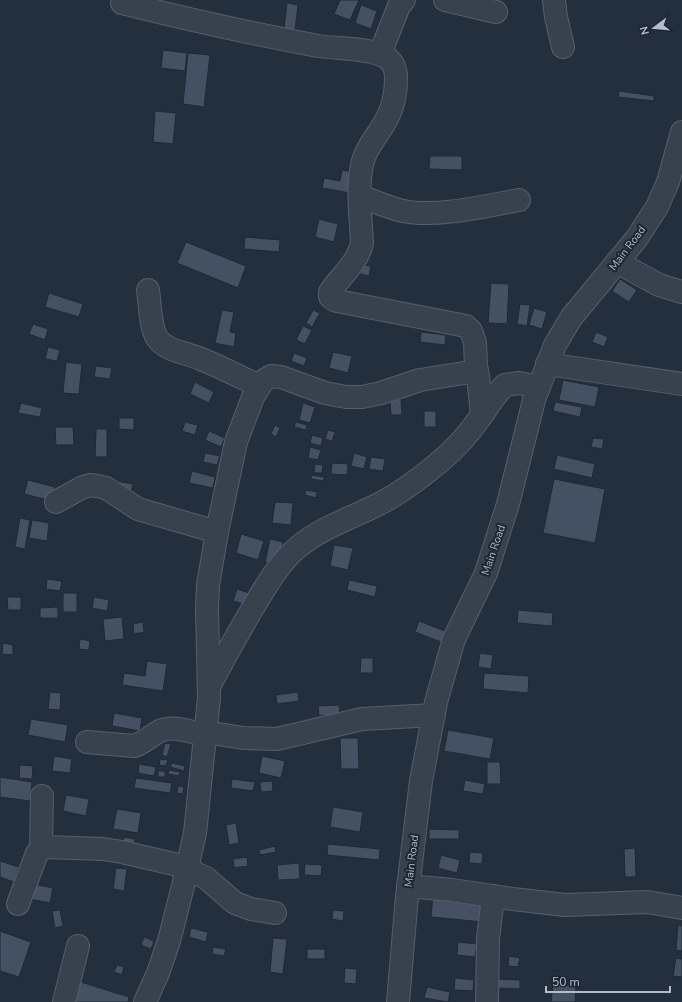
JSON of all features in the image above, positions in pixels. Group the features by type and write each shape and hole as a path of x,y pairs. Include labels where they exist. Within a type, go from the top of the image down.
{"street":[{"path":"380,54 399,6 404,0"},
{"path":"445,0 496,12"},
{"path":"554,0 556,18 563,47"},
{"path":"122,3 173,16 317,46 369,51 388,58 395,66 395,92 391,110 372,142 363,161 359,187 362,243 360,251 355,260 330,292 330,298 337,301 466,326 471,330 475,342 482,415"},
{"name":"Main Road","path":"398,1002 408,886 421,781 434,716 454,639 486,573 496,544 508,504 534,400 555,345 571,318 637,238 657,207 668,182 682,132"},
{"path":"360,196 402,211 419,213 438,213 519,200"},
{"path":"617,262 659,284 682,292"},
{"path":"148,290 154,328 156,336 160,342 200,358 259,386"},
{"path":"547,364 682,384"},
{"path":"145,1002 158,973 169,941 195,833 210,685 207,608 208,585 217,532 236,442 253,397 259,386 266,378 276,376 325,393 346,397 362,397 381,393 420,380 477,371"},
{"path":"210,685 267,583 280,564 298,547 318,533 395,496 416,481 444,458 482,415 505,385 519,383 539,387"},
{"path":"56,502 81,488 98,486 106,488 138,509 217,532"},
{"path":"87,742 134,746 147,740 158,732 165,729 174,728 206,734 260,740 277,739 362,719 434,716"},
{"path":"18,904 40,848 42,796"},
{"path":"40,848 47,846 103,849 122,852 187,868 206,878 234,903 251,909 275,913"},
{"path":"408,886 452,890 565,905 647,902 682,908"},
{"path":"487,1002 488,939 493,896"},
{"path":"64,1002 78,946"}],"building":[{"path":"340,0 359,0 350,20 334,14"},
{"path":"287,3 298,5 295,30 284,29"},
{"path":"361,5 377,11 371,29 355,23"},
{"path":"163,50 187,53 185,71 161,68"},
{"path":"188,53 210,55 204,107 183,104"},
{"path":"619,91 654,96 654,101 618,97"},
{"path":"155,111 176,113 173,144 153,142"},
{"path":"430,156 462,156 462,170 429,169"},
{"path":"342,170 353,172 350,193 322,188 324,178 340,181"},
{"path":"319,219 338,224 334,242 315,237"},
{"path":"245,237 280,240 279,252 244,249"},
{"path":"186,242 246,266 238,288 177,263"},
{"path":"362,265 371,266 369,276 360,274"},
{"path":"620,279 637,290 629,302 612,291"},
{"path":"491,283 509,284 507,324 488,323"},
{"path":"49,293 83,304 79,317 45,307"},
{"path":"520,304 530,305 527,326 517,324"},
{"path":"534,308 547,312 542,329 529,325"},
{"path":"222,310 234,312 230,332 236,333 234,347 215,343"},
{"path":"313,310 320,313 312,327 306,323"},
{"path":"33,324 48,329 45,340 29,334"},
{"path":"303,326 312,330 305,344 296,340"},
{"path":"421,332 446,335 445,345 420,342"},
{"path":"596,332 608,337 604,347 592,342"},
{"path":"48,347 60,350 57,361 45,359"},
{"path":"333,352 352,356 348,373 329,368"},
{"path":"294,353 307,358 304,366 291,361"},
{"path":"66,362 82,364 79,394 63,393"},
{"path":"96,366 112,368 110,379 94,377"},
{"path":"563,380 599,387 595,407 559,400"},
{"path":"195,382 214,392 209,403 190,394"},
{"path":"401,399 402,415 391,415 390,400"},
{"path":"555,402 582,407 580,417 553,411"},
{"path":"21,403 42,408 40,417 18,413"},
{"path":"303,403 315,407 310,423 299,420"},
{"path":"424,411 436,411 436,427 424,427"},
{"path":"119,418 134,418 134,430 119,429"},
{"path":"185,422 198,425 195,435 182,431"},
{"path":"296,422 307,425 306,430 294,427"},
{"path":"275,425 280,428 276,437 271,434"},
{"path":"55,427 73,427 74,445 56,445"},
{"path":"96,429 107,429 107,457 95,457"},
{"path":"328,430 335,432 332,441 325,439"},
{"path":"209,431 225,438 221,447 205,440"},
{"path":"312,435 323,438 321,446 310,443"},
{"path":"593,438 604,439 602,449 591,447"},
{"path":"310,447 321,450 318,460 308,458"},
{"path":"205,453 220,456 217,465 203,462"},
{"path":"354,453 367,457 364,469 351,466"},
{"path":"557,455 595,464 592,478 554,469"},
{"path":"371,457 385,459 383,471 369,469"},
{"path":"332,463 348,464 347,475 331,474"},
{"path":"315,464 323,465 322,473 314,473"},
{"path":"192,471 215,477 213,488 189,483"},
{"path":"312,475 324,477 324,481 311,479"},
{"path":"554,479 605,489 595,543 543,533"},
{"path":"28,480 55,487 52,501 24,494"},
{"path":"116,481 133,484 131,492"},
{"path":"306,490 317,492 316,498 305,495"},
{"path":"275,502 293,503 291,525 272,523"},
{"path":"20,518 30,520 25,549 15,547"},
{"path":"32,520 49,523 47,541 29,538"},
{"path":"241,534 264,541 258,560 236,553"},
{"path":"270,539 283,542 278,565 265,562"},
{"path":"334,545 353,548 348,570 330,566"},
{"path":"47,579 62,581 60,591 46,589"},
{"path":"349,580 377,586 375,597 347,590"},
{"path":"237,589 252,594 248,605 233,601"},
{"path":"63,593 77,593 77,612 63,612"},
{"path":"7,597 21,597 21,610 8,610"},
{"path":"94,597 109,600 107,611 92,608"},
{"path":"58,607 58,618 40,618 40,608"},
{"path":"518,610 553,613 552,626 517,623"},
{"path":"122,617 124,639 105,641 103,619"},
{"path":"419,621 450,633 446,644 415,632"},
{"path":"143,622 144,632 134,634 133,624"},
{"path":"80,639 90,641 89,650 79,649"},
{"path":"3,643 13,645 13,655 2,654"},
{"path":"480,653 493,655 491,669 478,667"},
{"path":"361,658 373,658 373,673 360,673"},
{"path":"147,661 167,664 163,691 122,685 124,673 145,676"},
{"path":"484,673 529,676 528,693 483,689"},
{"path":"50,692 61,693 60,710 48,709"},
{"path":"298,692 299,701 277,704 276,695"},
{"path":"339,705 340,715 319,716 318,706"},
{"path":"114,713 142,718 140,731 112,726"},
{"path":"31,719 68,725 65,742 28,735"},
{"path":"448,730 494,738 490,759 444,751"},
{"path":"340,738 358,738 359,769 341,769"},
{"path":"165,743 171,744 167,757 162,755"},
{"path":"54,756 72,759 70,773 52,771"},
{"path":"262,756 285,761 281,778 259,773"},
{"path":"160,759 168,760 166,766 159,765"},
{"path":"487,762 500,762 501,784 487,784"},
{"path":"172,763 185,766 184,771 170,767"},
{"path":"139,764 156,767 154,776 138,773"},
{"path":"20,765 33,766 32,779 19,778"},
{"path":"169,770 180,772 179,776 168,774"},
{"path":"158,771 165,771 165,777 158,777"},
{"path":"0,777 32,782 30,801 0,797"},
{"path":"136,778 172,783 170,793 134,788"},
{"path":"232,779 255,782 253,791 231,788"},
{"path":"465,780 485,784 483,794 463,791"},
{"path":"272,781 273,791 261,792 260,782"},
{"path":"178,786 184,787 183,794 177,793"},
{"path":"66,795 89,799 86,816 63,811"},
{"path":"333,807 363,812 360,832 330,827"},
{"path":"117,809 141,813 138,833 113,829"},
{"path":"236,823 239,843 229,845 226,825"},
{"path":"429,829 459,830 459,839 429,839"},
{"path":"124,837 135,839 133,849 122,848"},
{"path":"328,844 380,849 379,860 327,855"},
{"path":"275,846 276,852 260,855 259,850"},
{"path":"635,848 636,877 625,877 624,849"},
{"path":"470,852 483,853 482,864 469,863"},
{"path":"441,855 460,860 457,873 438,868"},
{"path":"247,857 248,866 234,868 233,859"},
{"path":"0,861 19,867 14,882 0,877"},
{"path":"299,863 300,879 278,880 277,865"},
{"path":"305,864 322,865 321,876 304,875"},
{"path":"116,868 127,869 124,891 113,889"},
{"path":"33,884 53,888 50,903 30,899"},
{"path":"433,894 485,899 483,922 431,917"},
{"path":"60,910 63,926 55,928 52,911"},
{"path":"333,910 344,911 343,921 332,919"},
{"path":"678,925 682,926 682,951 676,950"},
{"path":"191,928 208,932 206,942 189,937"},
{"path":"0,931 31,942 19,977 0,971"},
{"path":"144,937 154,941 151,949 141,945"},
{"path":"273,938 287,939 283,974 270,972"},
{"path":"458,942 477,944 475,957 457,955"},
{"path":"213,947 226,949 224,956 212,954"},
{"path":"307,949 325,949 325,959 307,959"},
{"path":"509,956 520,958 518,967 508,966"},
{"path":"676,958 682,959 682,977 673,976"},
{"path":"117,965 124,967 122,975 114,972"},
{"path":"345,968 357,969 356,984 344,983"},
{"path":"455,978 474,980 473,991 454,990"},
{"path":"498,979 520,980 520,989 497,988"},
{"path":"74,980 129,997 128,1002 68,1002"},
{"path":"553,984 576,986 575,1002 551,1002"},
{"path":"427,987 450,992 448,1002 424,998"}]}
